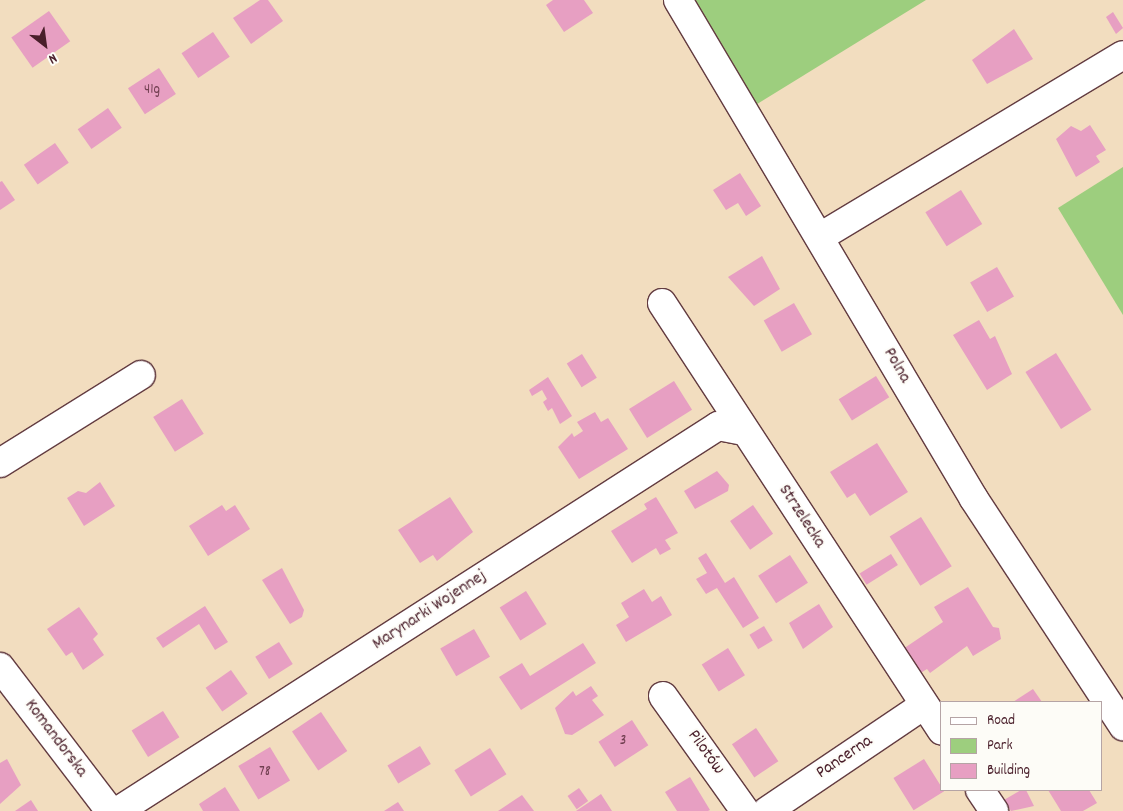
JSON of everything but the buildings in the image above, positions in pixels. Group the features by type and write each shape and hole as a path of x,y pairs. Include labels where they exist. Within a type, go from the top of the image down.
{"street":[{"name":"Polna","path":"678,0 974,499 1119,712"},
{"path":"820,237 1123,55"},
{"name":"Strzelecka","path":"662,303 940,728"},
{"path":"0,462 141,376"},
{"name":"Marynarki Wojennej","path":"118,811 718,426 744,431"},
{"name":"Komandorska","path":"0,667 110,811"},
{"name":"Pilotów","path":"663,696 744,811"},
{"name":"Pancerna","path":"767,811 924,705"},
{"path":"981,791 994,811"}],"green space":[{"path":"690,0 926,0 754,106"},
{"path":"1123,167 1123,315 1058,208"}]}
